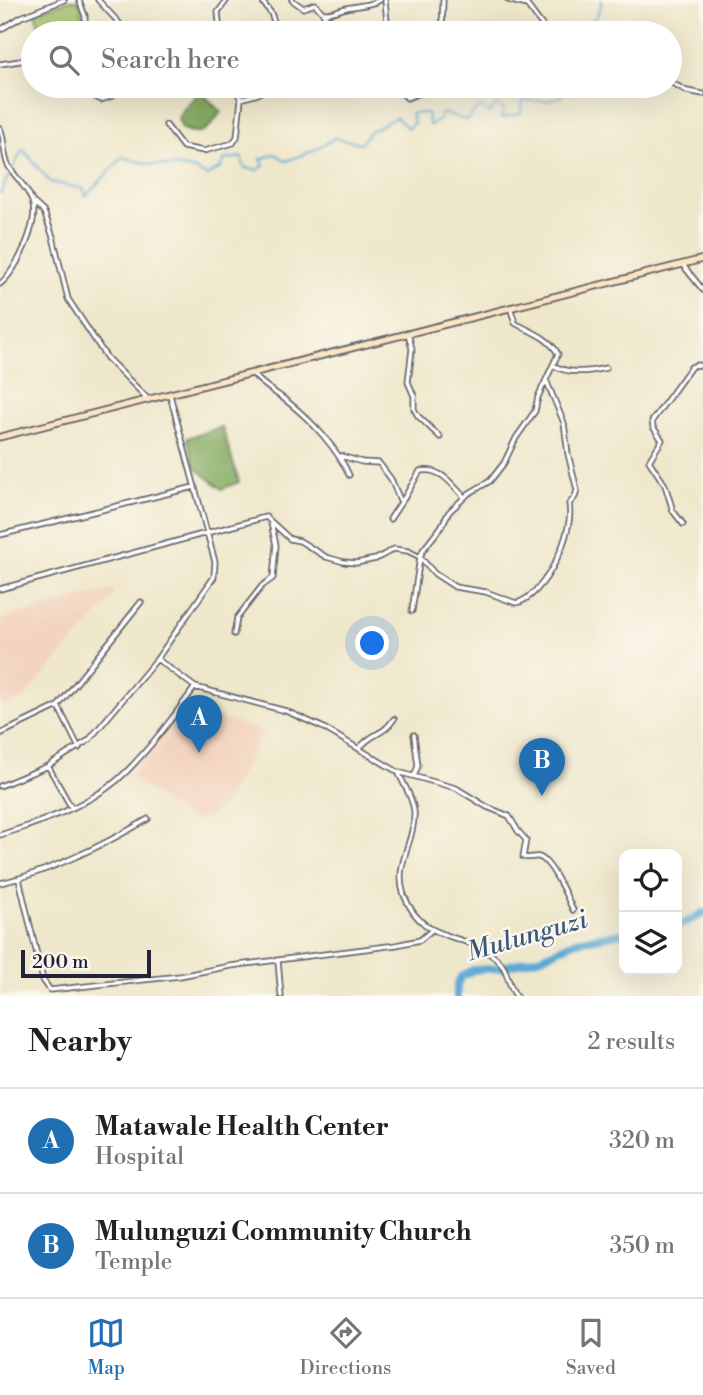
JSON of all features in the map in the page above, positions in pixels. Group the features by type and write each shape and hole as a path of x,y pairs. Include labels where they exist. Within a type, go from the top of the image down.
{"main road":[{"path":"0,437 703,258"}],"street":[{"path":"0,30 21,17 64,0"},
{"path":"79,0 85,21"},
{"path":"98,0 118,21"},
{"path":"219,21 218,12 227,0"},
{"path":"263,0 274,21"},
{"path":"292,0 303,8 316,4 329,21"},
{"path":"361,0 363,6"},
{"path":"323,13 383,0 386,21"},
{"path":"442,21 443,0"},
{"path":"508,0 527,5 539,21"},
{"path":"0,64 21,61"},
{"path":"682,88 703,94"},
{"path":"166,125 183,147 204,152 220,148 237,139 241,99 244,98"},
{"path":"0,128 9,166 33,202 44,212 68,299 107,358 149,400"},
{"path":"0,284 11,273 23,251 31,228 33,202"},
{"path":"682,264 703,290"},
{"path":"412,611 423,550 449,512 464,497 490,481 504,463 516,438 535,411 538,397 558,354 557,350 536,333 515,323 510,307"},
{"path":"408,333 412,349 408,382 414,396 414,410 440,437"},
{"path":"553,365 563,371 606,368"},
{"path":"683,524 673,511 667,489 649,461 662,440 652,421 691,367 703,366"},
{"path":"252,373 294,407 341,456 349,475"},
{"path":"0,589 262,517 290,539 300,541 326,557 344,562 376,559 394,549 408,551 420,557 435,574 455,587 486,592 516,603 528,598 562,550 570,519 569,504 578,490 568,454 564,423 546,380"},
{"path":"0,786 48,766 79,748 114,712 157,659 214,577 215,562 170,395"},
{"path":"341,456 379,463 391,479 398,499 403,500"},
{"path":"390,519 423,470 439,472 464,497"},
{"path":"0,535 194,487"},
{"path":"234,634 241,612 248,607 262,586 273,578 276,544 270,521"},
{"path":"0,734 58,706 141,602"},
{"path":"157,659 195,687 286,711 322,727 398,772 456,788 479,803 509,816 517,831 526,840 523,857 538,857 544,861 559,881 573,910"},
{"path":"0,835 71,807 104,789 126,772 195,687"},
{"path":"58,706 79,748"},
{"path":"359,749 369,738 385,732 394,719"},
{"path":"414,735 418,766 414,776"},
{"path":"48,766 71,807"},
{"path":"398,772 414,813 402,864 402,891 414,914 432,930 478,947 498,960 504,966 508,983 516,996"},
{"path":"0,883 19,879 112,839 148,819"},
{"path":"19,879 43,980 50,990 180,976 230,966 408,943 420,940 432,930"},
{"path":"278,961 281,996"}],"shaded area":[{"path":"113,589 115,594 24,698 0,707 0,619"},
{"path":"179,715 211,715 264,731 224,805 209,817 195,821 175,810 130,776"}],"green space":[{"path":"77,0 83,21 38,21 35,13"},
{"path":"195,98 207,98 221,112 205,130 196,132 182,129 178,118"},
{"path":"222,427 239,482 222,489 195,467 187,438"}],"waterway":[{"path":"592,21 601,7 602,0"},
{"path":"13,168 23,149 50,182 84,189 86,196 123,157 188,168 206,176 221,168 224,160 241,157 245,168 258,170 264,166 261,159 275,154 286,161 313,151 334,138 361,143 369,132 396,117 408,128 414,123 411,113 427,113 429,125 438,121 442,113 466,120 480,107 489,113 496,105 504,110 501,118 521,113 523,101 548,101 556,98"},
{"path":"0,194 10,173"},
{"name":"Mulunguzi","path":"682,924 703,913"},
{"name":"Mulunguzi","path":"457,996 457,985 461,977 473,970 498,968 542,957 576,941 619,934"}],"place":[{"name":"Matawale Health Center","path":"199,753"},
{"name":"Mulunguzi Community Church","path":"542,796"}]}
